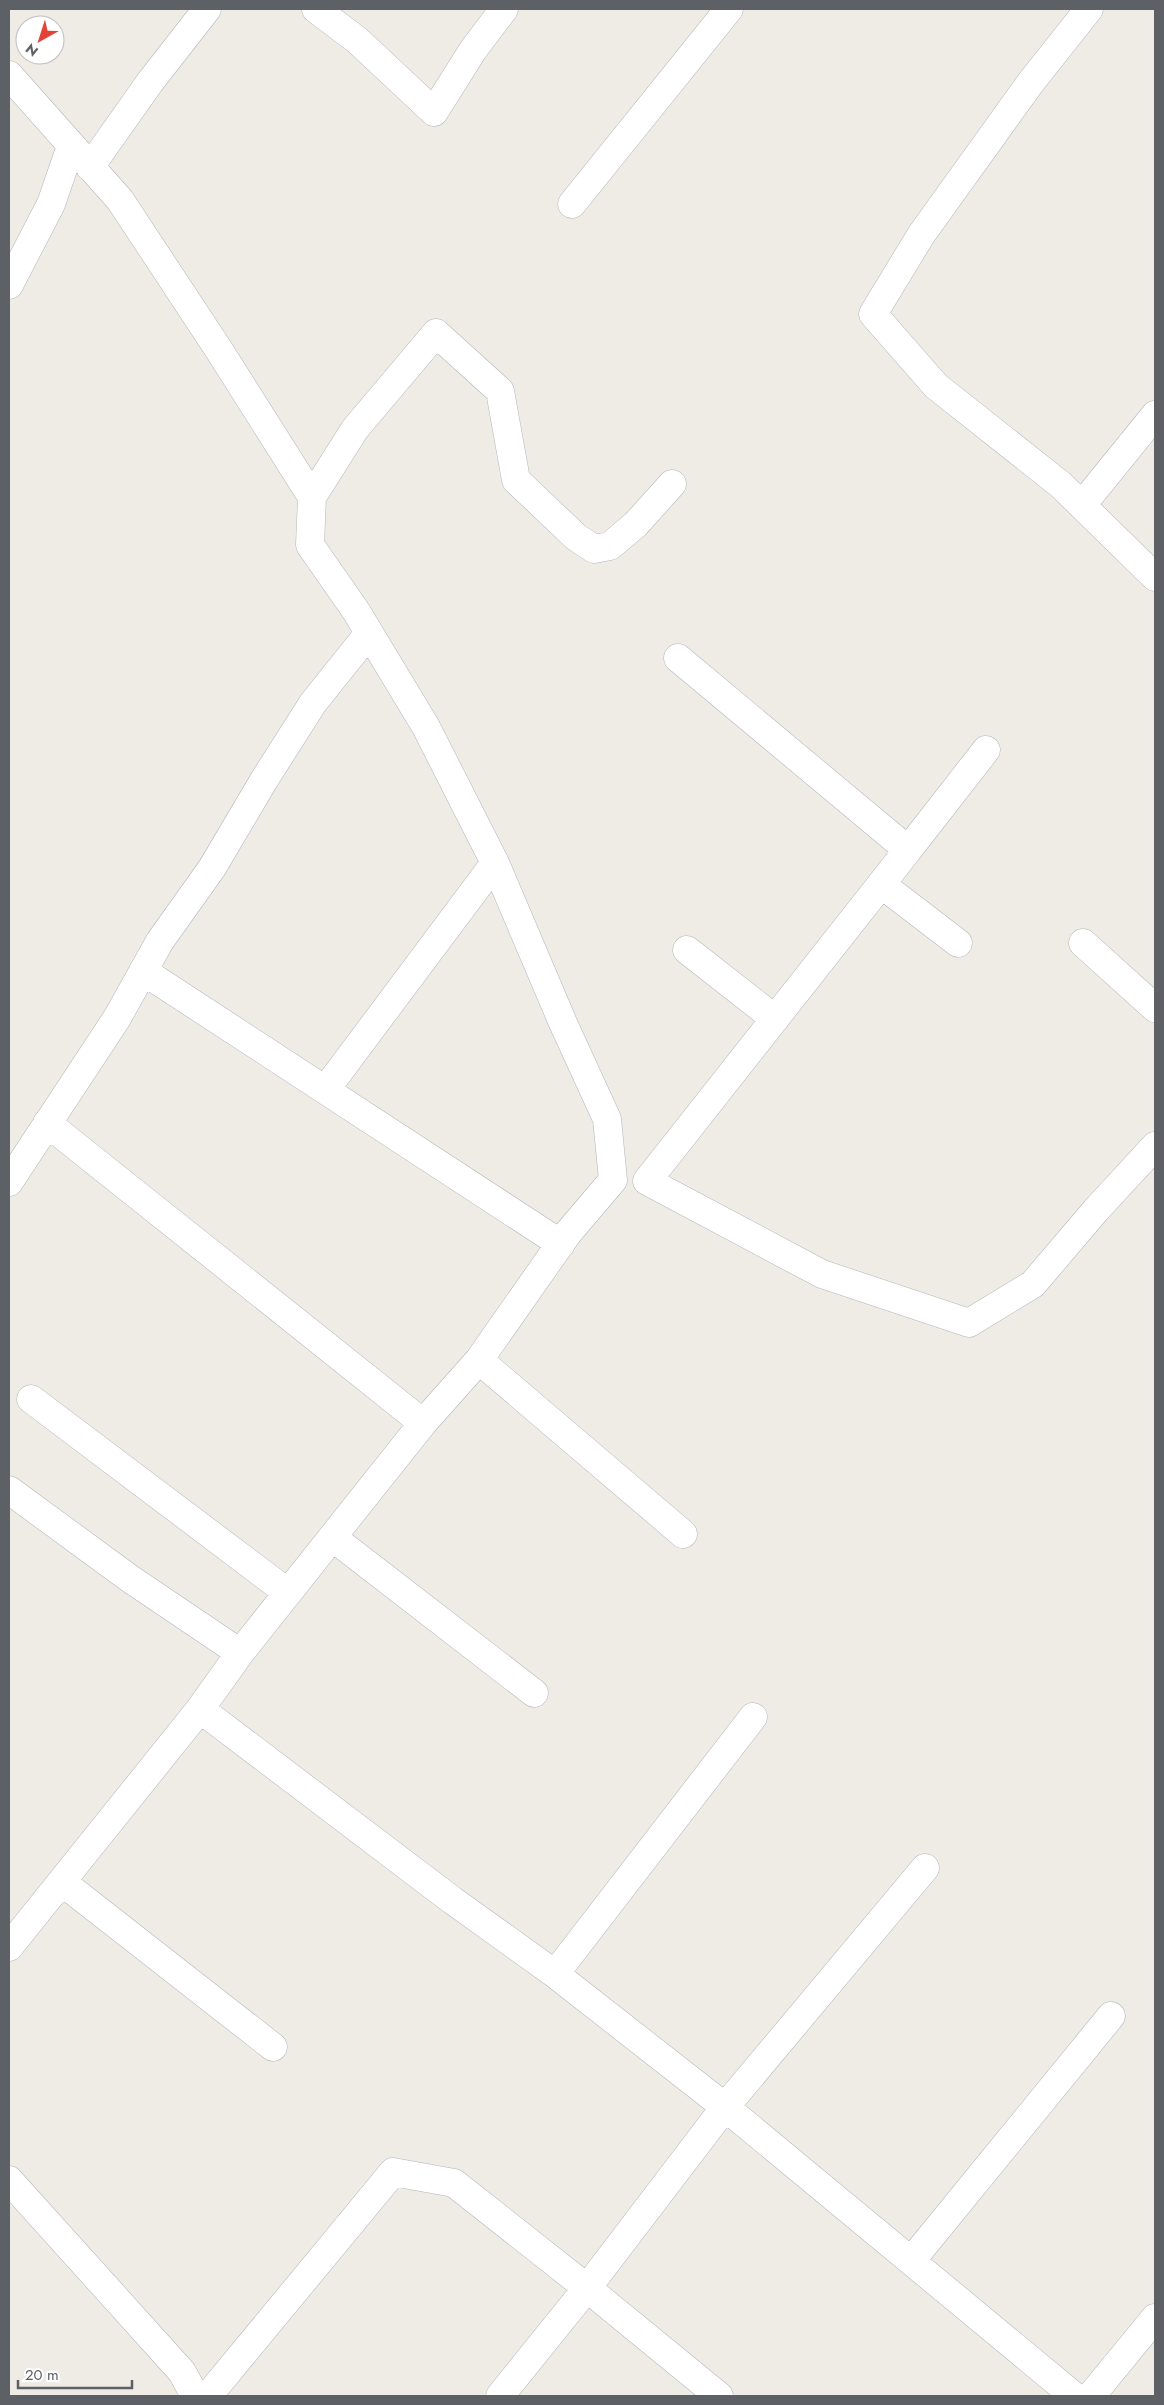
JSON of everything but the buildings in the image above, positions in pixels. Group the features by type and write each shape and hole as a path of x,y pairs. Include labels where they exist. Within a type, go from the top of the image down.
{"street":[{"path":"90,167 150,82 207,9"},
{"path":"316,9 357,40 434,112 473,50 504,9"},
{"path":"572,204 729,9"},
{"path":"1089,9 1031,82 921,235 873,314 936,386 1062,485 1155,577"},
{"path":"9,74 120,200 219,350 312,497"},
{"path":"9,286 51,204 72,146"},
{"path":"9,1947 200,1709 286,1592 423,1423 479,1360 561,1244 613,1180 607,1119 563,1023 495,863 426,727 369,633 310,546 312,497 355,429 436,333 500,391 516,480 576,537 594,549 610,546 636,524 672,484"},
{"path":"1082,505 1155,415"},
{"path":"9,1182 117,1018 160,941 212,868 264,780 313,703 369,633"},
{"path":"678,658 908,850"},
{"path":"647,1181 986,750"},
{"path":"326,1089 495,863"},
{"path":"881,884 958,943"},
{"path":"1082,943 1155,1008"},
{"path":"687,950 775,1018"},
{"path":"143,971 561,1244"},
{"path":"47,1123 423,1423"},
{"path":"613,1180 647,1181 822,1274 969,1323 1033,1284 1096,1210 1155,1146"},
{"path":"479,1360 683,1534"},
{"path":"31,1399 286,1592"},
{"path":"9,1490 129,1578 240,1653"},
{"path":"332,1537 534,1692"},
{"path":"200,1709 452,1900 555,1974 725,2107 1074,2396"},
{"path":"555,1974 753,1716"},
{"path":"500,2396 587,2288 725,2107 925,1868"},
{"path":"62,1882 273,2047"},
{"path":"911,2261 1111,2016"},
{"path":"208,2396 392,2172 454,2183 719,2396"},
{"path":"9,2180 182,2372 195,2396"},
{"path":"1091,2396 1155,2318"}]}
